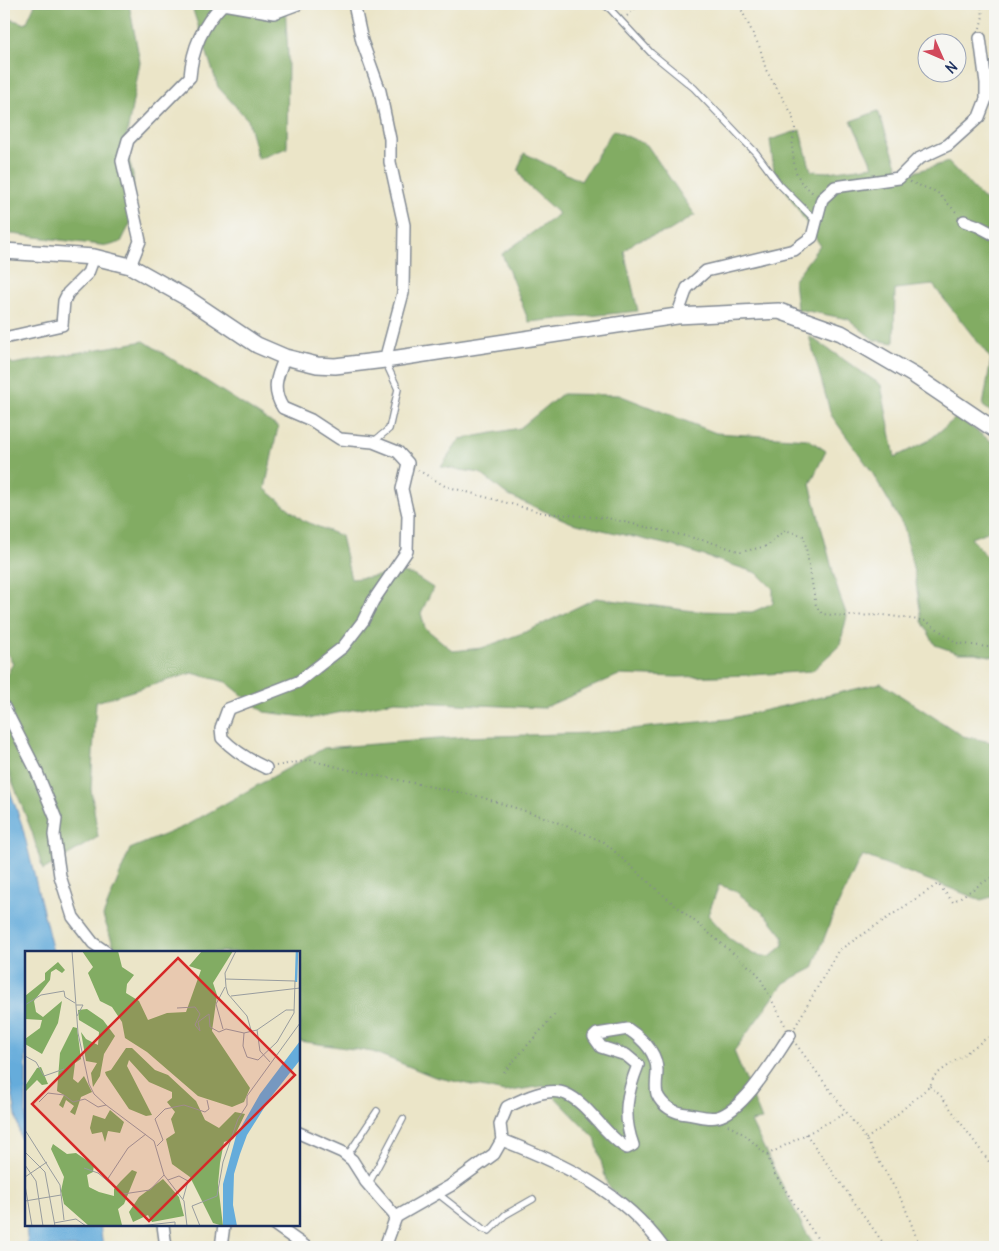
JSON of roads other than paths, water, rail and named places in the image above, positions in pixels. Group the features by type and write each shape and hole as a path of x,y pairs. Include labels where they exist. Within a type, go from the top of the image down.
{"street":[{"path":"130,266 140,241 122,161 128,140 190,77 191,61 202,31 223,4 274,13 298,4"},
{"path":"354,4 362,41 380,91 390,139 390,162 404,225 403,293 385,360"},
{"path":"677,316 687,288 706,271 794,250 812,237 822,199 835,187 899,178 918,160 948,145 979,117 986,99 986,83 980,38"},
{"path":"964,221 995,235"},
{"path":"4,251 94,257 130,266 187,298 257,345 285,357 317,365 335,366 385,360 677,316 779,311 841,333 915,376 995,430"},
{"path":"4,338 62,326 64,301 68,293 88,273 94,257"},
{"path":"266,768 232,749 222,738 221,728 228,709 298,682 343,647 363,621 373,601 407,551 408,515 402,489 408,463 398,452 373,442 340,439 311,420 283,408 276,394 276,380 285,357"},
{"path":"4,706 36,770 56,819 54,835 60,876 73,917 93,943 105,951"},
{"path":"385,1247 396,1217 450,1186 494,1154 502,1140 500,1124 507,1107 525,1098 543,1092 565,1094 583,1106 617,1142 627,1148 633,1144 626,1116 629,1088 638,1065 626,1055 601,1047 594,1037 597,1034 628,1029 640,1037 652,1051 657,1068 656,1093 666,1107 683,1114 716,1117 728,1113 743,1101 790,1035"},
{"path":"300,1133 342,1152 352,1160 368,1185 396,1217"},
{"path":"502,1140 540,1154 603,1188 638,1218 663,1247"},
{"path":"163,1226 166,1247"},
{"path":"221,1247 224,1226"},
{"path":"276,1226 306,1247"}],"lane":[{"path":"603,4 622,21 651,53 694,88 756,152 779,184 816,221"},
{"path":"373,442 389,429 398,389 385,360"},
{"path":"347,1156 377,1111"},
{"path":"368,1185 403,1119"},
{"path":"437,1193 483,1229 489,1231 505,1214 533,1199"}],"water":[{"path":"4,774 22,825 53,951 25,951 25,1208 21,1142 4,1048"},
{"path":"26,1226 100,1226 103,1247 28,1247"}]}
